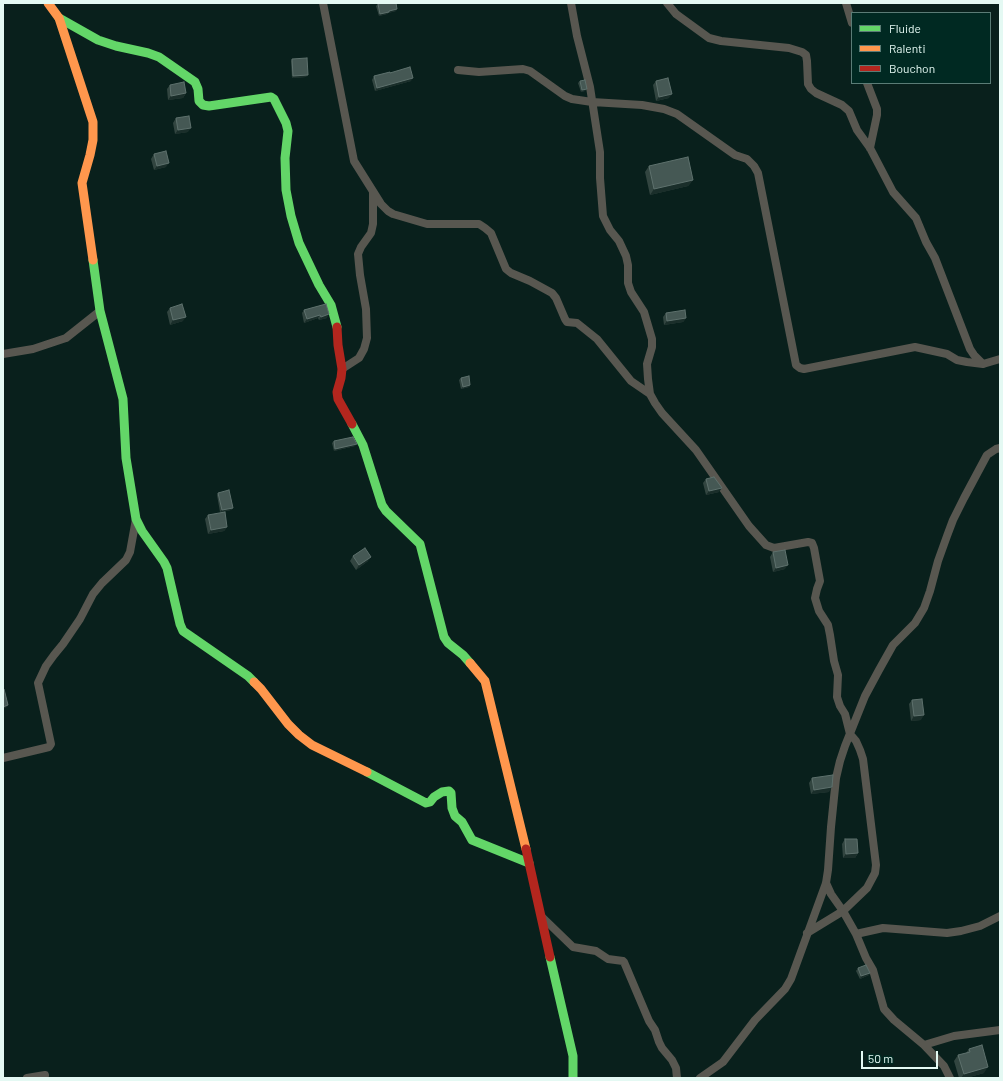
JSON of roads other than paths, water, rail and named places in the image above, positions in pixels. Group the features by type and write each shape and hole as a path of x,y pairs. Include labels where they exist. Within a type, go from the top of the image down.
{"street":[{"path":"48,3 59,18 93,122 93,140 82,183 100,311 123,399 126,458 136,519 142,531 167,568 183,631 188,636 248,676 261,689 288,724 312,745 367,772 422,802 430,802 434,797 442,792 449,791 452,798 453,813 462,822 472,840 529,863"},
{"path":"323,3 354,161 381,204 388,211 427,224 479,224 486,228 491,233 506,270 552,293 556,298 567,322 576,323 597,339 631,380 650,394"},
{"path":"571,3 576,36 590,87 600,152 600,178 604,216 610,230 619,241 626,256 630,292 644,312 652,339 652,347 647,364 650,394 662,413 696,450 749,526 766,545 774,548 808,542 812,543 814,548 820,581 815,598 819,611 828,625 838,676 837,697 850,734 856,741 863,759 876,865 875,874 867,888 843,911 807,933"},
{"path":"667,3 676,14 708,38 721,41 789,48 802,52 806,55 808,84 811,89 816,93 842,105 849,111 857,130 870,148 893,192 916,218 926,242 935,258 970,349 983,364"},
{"path":"846,3 851,20"},
{"path":"59,18 98,40 116,46 148,52 159,57 195,82 198,89 199,101 203,105 209,106 271,97 274,99 286,123 288,131 285,158 286,190 291,216 299,243 319,285 331,305 337,328 342,369 337,392 338,398 363,445 382,504 386,511 420,544 444,637 448,643 463,655 484,681 486,686 529,863 573,1056 573,1078"},
{"path":"458,70 479,72 523,69 530,71 565,96 572,99 592,102 642,105 664,109 677,114 735,155 747,159 758,173 796,365 800,368 804,369 915,347 947,354 957,360 983,364 1000,359"},
{"path":"867,84 877,109 870,148"},
{"path":"342,369 359,358 364,349 367,338 366,309 358,254 371,233 373,224 374,192"},
{"path":"3,354 33,349 66,338 100,311"},
{"path":"700,1078 723,1062 755,1020 785,988 791,979 826,883 836,778 840,761 850,734 865,696 893,645 914,623 924,608 947,536 964,498 987,455 1000,448"},
{"path":"3,758 49,747 51,744 38,683 50,661 80,619 93,594 102,583 126,560 130,552 136,519"},
{"path":"826,883 831,894 856,934 866,958 873,970 884,1008 894,1020 924,1045 944,1066 950,1078"},
{"path":"541,916 573,947 596,952 608,959 620,960 624,962 649,1021 655,1030 658,1042 672,1060 676,1068 677,1078"},
{"path":"856,934 883,928 960,932 980,926 1000,916"},
{"path":"924,1045 954,1036 1000,1030"},
{"path":"27,1078 45,1075"}]}
